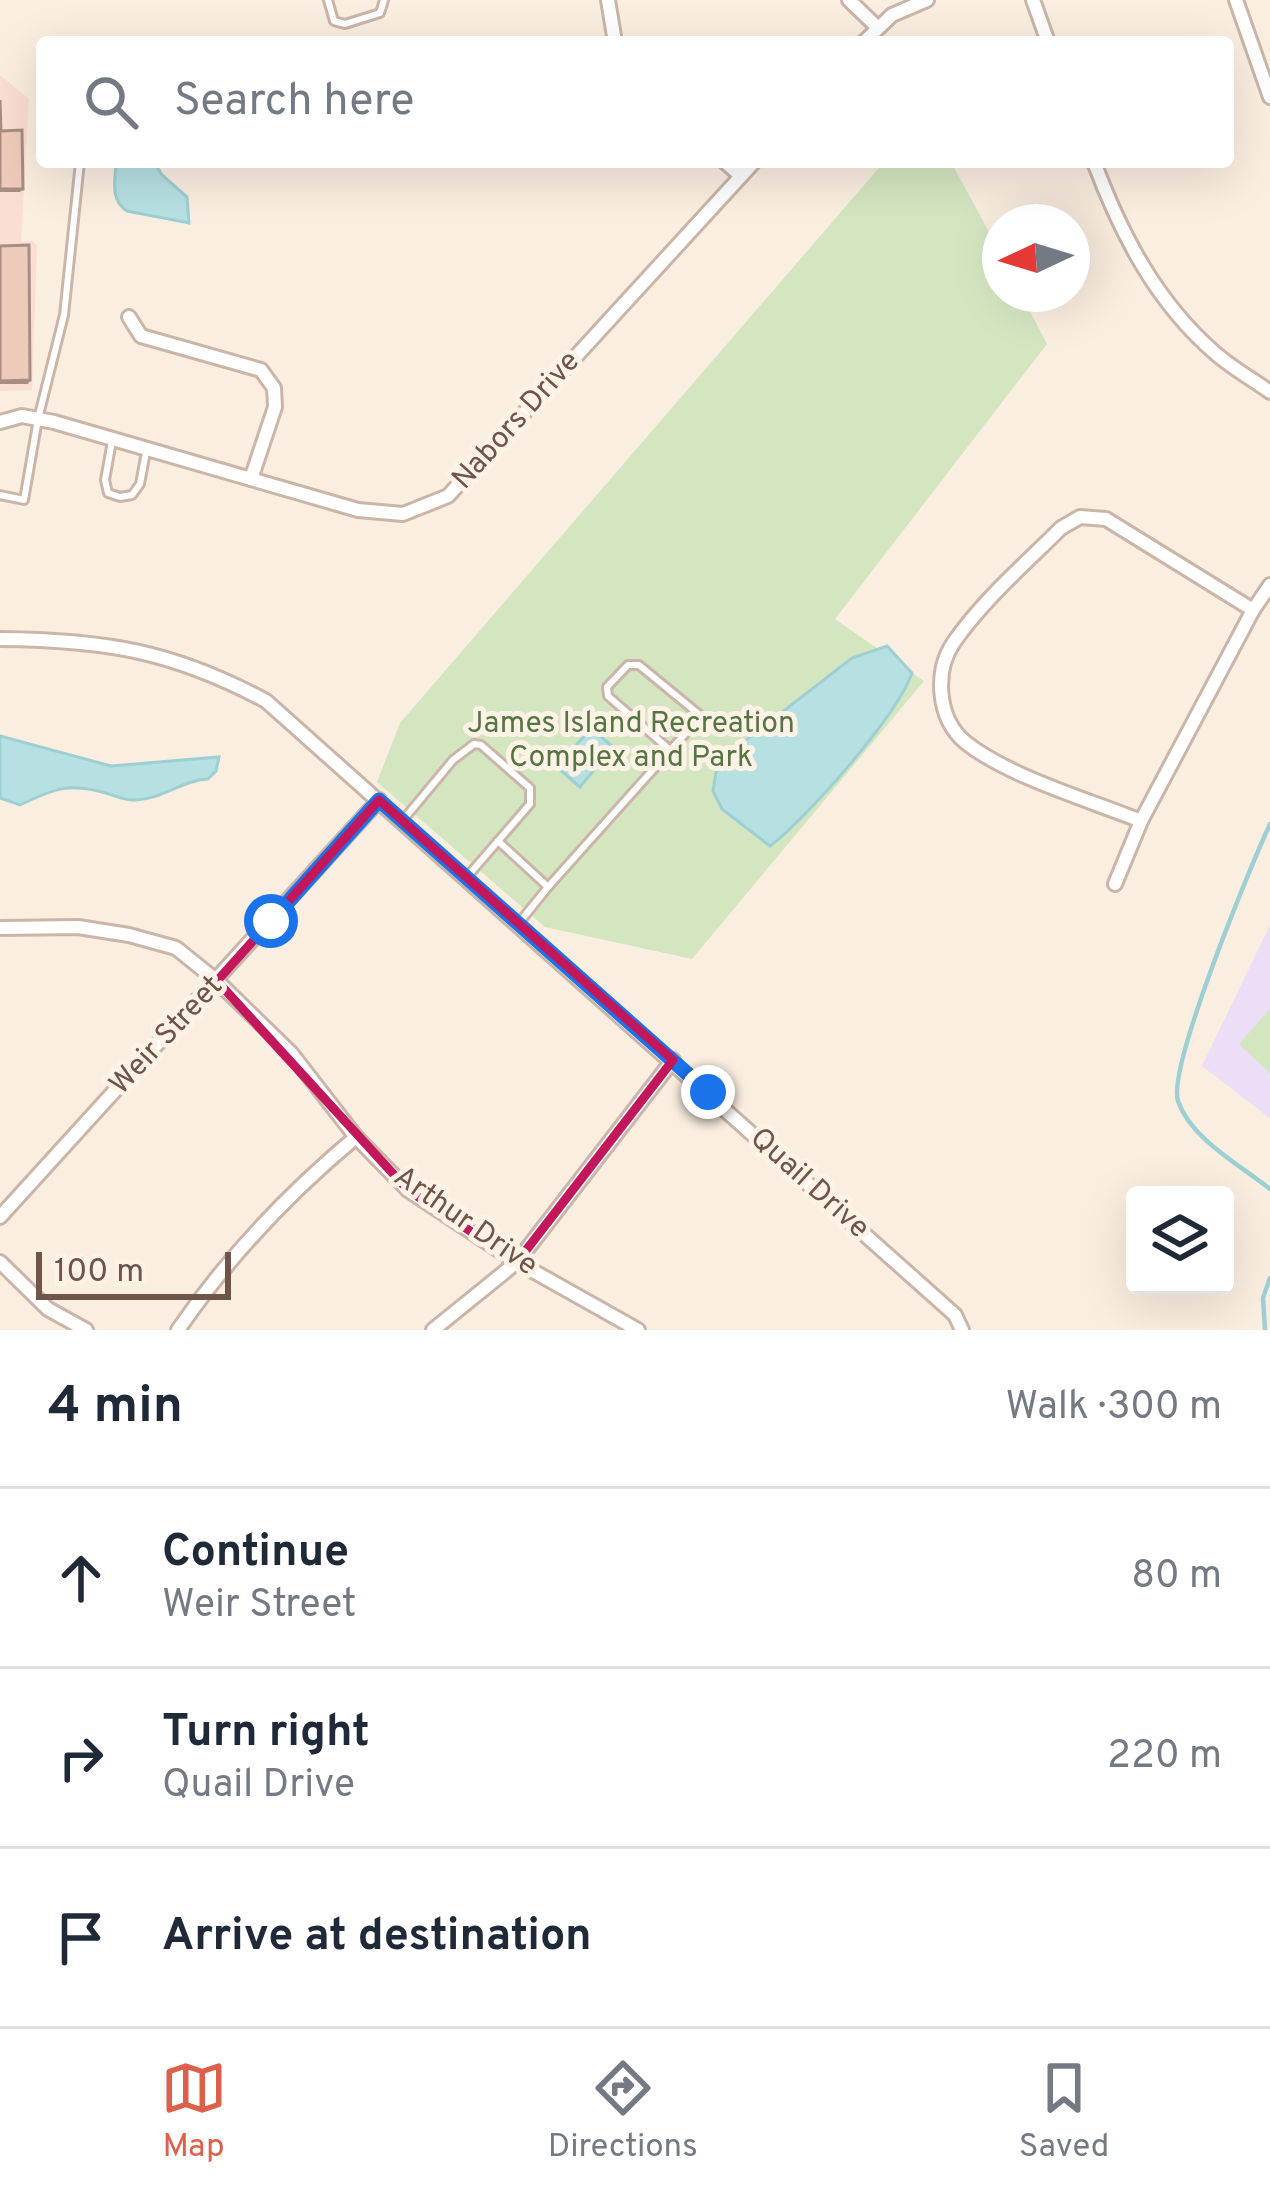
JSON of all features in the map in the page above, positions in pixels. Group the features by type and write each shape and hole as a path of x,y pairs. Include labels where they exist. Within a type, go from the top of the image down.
{"street":[{"path":"608,0 614,36"},
{"path":"848,0 877,27"},
{"path":"869,36 892,15 927,0"},
{"path":"1033,0 1046,36"},
{"path":"1236,0 1270,97"},
{"path":"732,168 741,176"},
{"name":"Nabors Drive","path":"0,422 22,416 38,419 358,510 404,514 448,496 748,168"},
{"path":"1097,168 1138,262 1168,302 1215,353 1270,392"},
{"path":"129,317 141,337 261,370 274,388 275,407 251,479"},
{"path":"1141,821 990,759 960,738 944,708 940,674 952,644 1061,528 1080,517 1106,519 1253,610"},
{"path":"1115,884 1141,821 1270,585"},
{"name":"Quail Drive","path":"0,639 129,647 211,671 266,701 673,1060 955,1316 962,1330"},
{"name":"Weir Street","path":"0,1217 379,800"},
{"name":"Arthur Drive","path":"0,928 78,928 129,935 176,949 218,981 290,1053 356,1137 408,1190 517,1262 638,1330"},
{"path":"434,1330 517,1262 673,1060"},
{"path":"178,1330 210,1284 306,1179 356,1137"},
{"path":"0,1262 48,1309 86,1330"}],"lane":[{"path":"328,0 334,21 345,24 380,14 384,0"},
{"path":"0,495 24,500 64,315 79,168"},
{"path":"112,439 105,480 108,493 120,497 132,495 140,484 146,448"},
{"path":"519,923 701,716 639,664 628,664 607,687 608,696 670,750"},
{"path":"403,820 466,746 481,745 530,788 532,795 522,815 466,877"},
{"path":"498,842 548,887"}],"highlighted area":[{"path":"379,800 673,1060 517,1262 408,1190 217,981"}],"shaded area":[{"path":"0,75 29,99 21,242 33,241 37,246 32,390 0,391"},
{"path":"1270,925 1270,1118 1202,1066"}],"green space":[{"name":"James Island Recreation Complex and Park","path":"879,168 954,168 982,219 982,312 1030,312 1047,344 835,619 924,681 692,959 545,927 377,782 400,723"},
{"path":"1270,1009 1270,1073 1239,1044"}],"water":[{"path":"116,168 158,168 187,197 189,223 127,211 115,190"},
{"path":"887,646 912,673 903,692 870,739 806,813 770,846 722,809 713,791 716,772 746,740 852,658"},
{"path":"591,728 613,747 580,787 557,767"},
{"path":"0,736 111,766 219,757 208,779 146,799 73,788 20,805 0,798"}],"building":[{"path":"0,100 1,131 22,130 23,189 0,189"},
{"path":"29,245 30,380 0,381 0,246"}],"waterway":[{"path":"1270,824 1197,1010 1178,1081 1178,1101 1194,1127 1270,1189"},
{"path":"1265,1330 1263,1298 1270,1278"}],"route":[{"path":"271,921 379,800 708,1092"}]}
